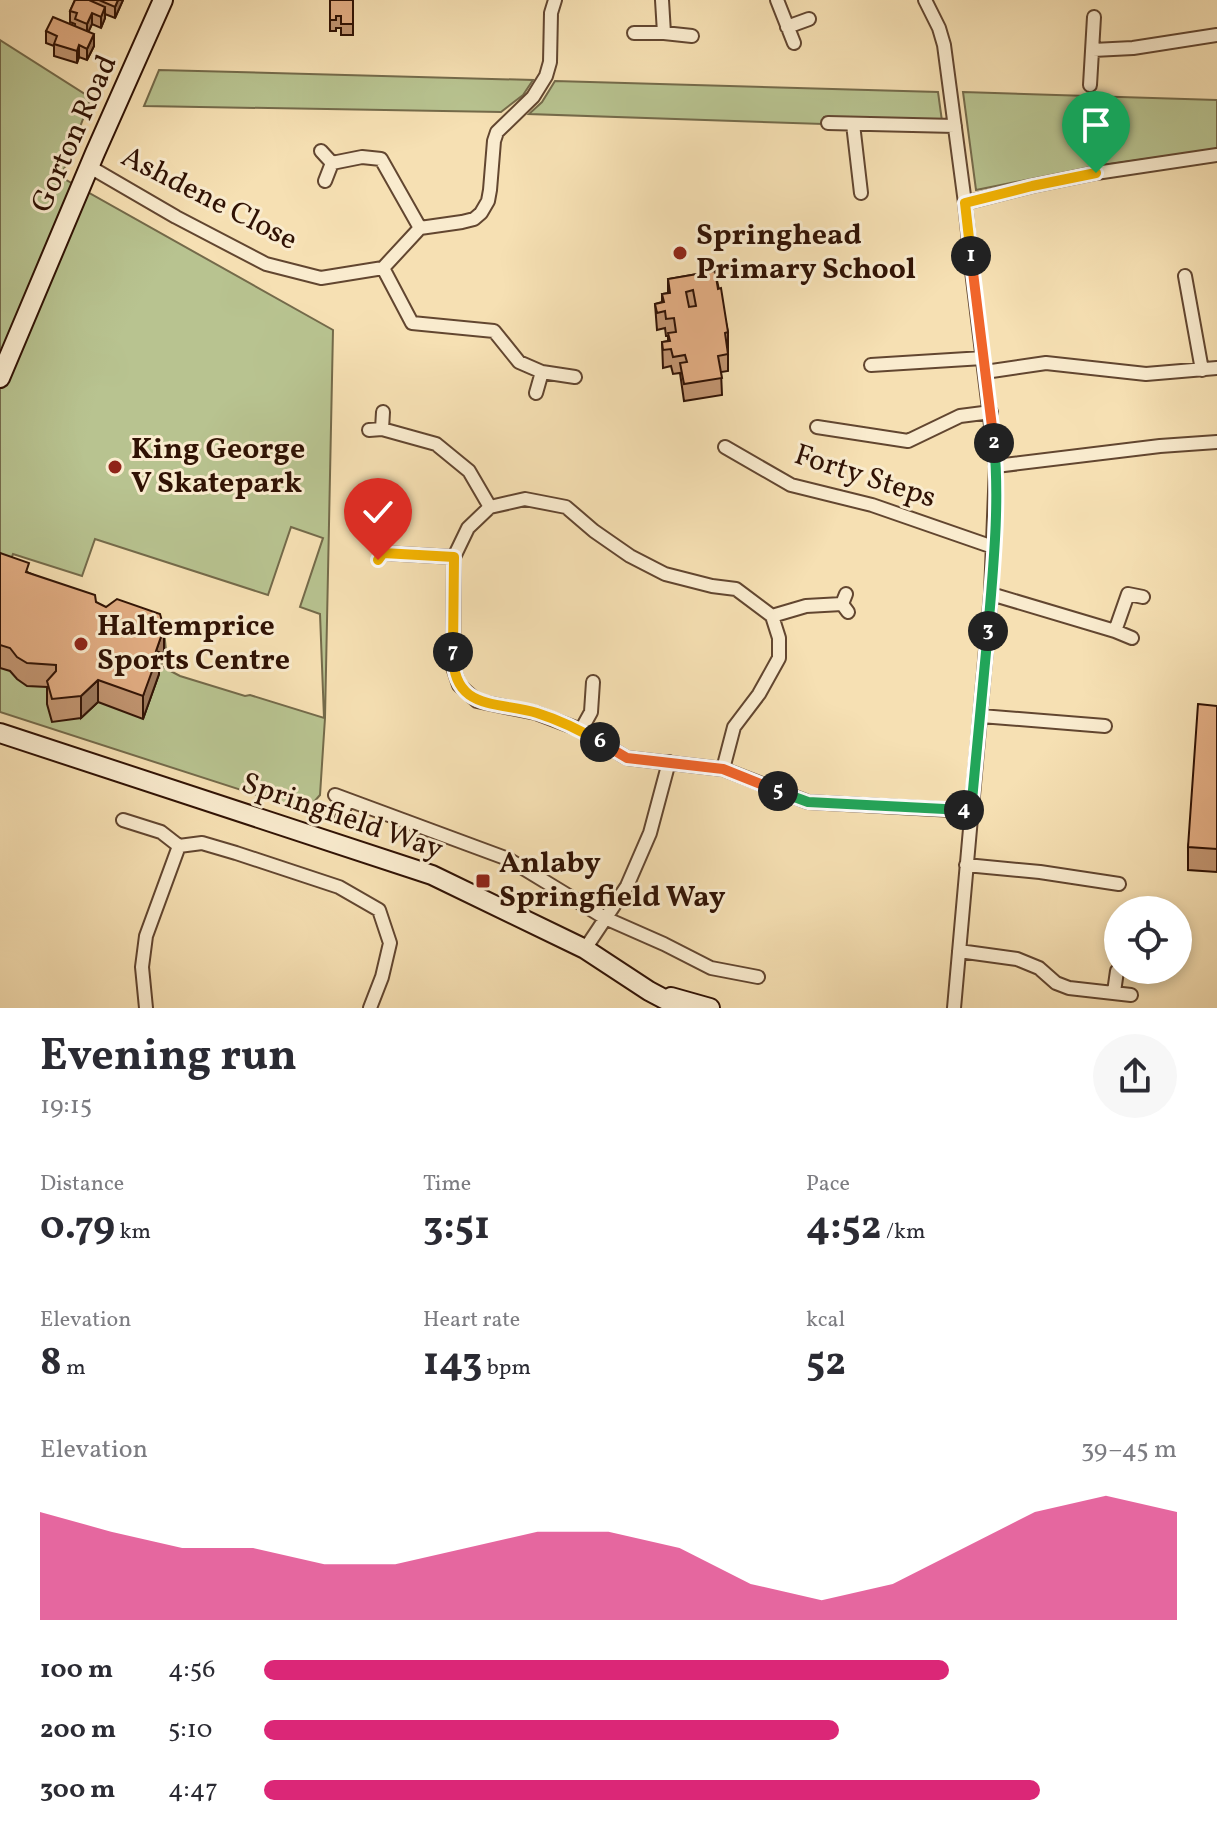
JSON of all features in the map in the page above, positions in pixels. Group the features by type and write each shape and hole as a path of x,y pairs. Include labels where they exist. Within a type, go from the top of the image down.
{"main road":[{"name":"Gorton Road","path":"0,378 163,0"},
{"name":"Springfield Way","path":"0,733 432,875 585,949 681,1008"},
{"name":"Springfield Way","path":"649,991 710,1008"}],"street":[{"path":"555,0 551,13 550,62 546,76 533,97 497,132 488,201 481,213 474,219 462,222 420,228 383,268 412,323 496,326 519,362 542,372 575,377"},
{"path":"662,0 664,33"},
{"path":"777,0 794,43"},
{"path":"925,0 944,45 996,466 991,594 954,1008"},
{"path":"1090,85 1094,17"},
{"path":"787,27 809,19"},
{"path":"634,33 692,36"},
{"path":"1093,50 1133,48 1217,35"},
{"path":"828,123 955,126"},
{"path":"853,124 861,193"},
{"path":"321,151 332,163"},
{"path":"965,203 1096,173 1217,155"},
{"path":"332,163 362,157 381,159 420,228"},
{"path":"325,181 332,163"},
{"name":"Ashdene Close","path":"90,167 266,264 321,278 383,268"},
{"path":"1186,276 1202,370"},
{"path":"877,369 983,358"},
{"path":"985,372 1046,363 1146,374 1217,368"},
{"path":"536,393 542,372"},
{"path":"383,412 375,429 436,444 469,471 490,507"},
{"path":"817,427 908,441 960,416 991,412"},
{"path":"996,466 1217,442"},
{"name":"Forty Steps","path":"725,447 791,485 872,505 993,547"},
{"path":"723,769 734,727 759,694 779,658 779,638 772,616 736,589 665,574 630,556 566,507 525,499 490,507 468,528 454,557 453,667 459,685 477,701 536,713 581,730 627,758 723,769 808,802 971,811"},
{"path":"380,552 454,557"},
{"path":"991,594 1132,638"},
{"path":"1115,631 1128,594 1143,597"},
{"path":"772,616 806,606 845,603"},
{"path":"581,730 591,712 593,682"},
{"path":"981,716 1105,726"},
{"path":"585,949 627,886 650,833 669,762"},
{"name":"Springfield Way","path":"342,816 341,797 508,859 605,918 711,968 758,977"},
{"path":"123,820 161,832 179,846 202,843 214,846 339,887 379,910 390,943 370,1008"},
{"path":"146,1008 142,967 146,936 179,846"},
{"path":"966,865 1119,884"},
{"path":"959,951 1017,959 1039,968 1056,983 1069,988 1131,995"},
{"path":"1114,992 1115,984"}],"green space":[{"path":"0,40 91,98 61,177 333,330 325,718 320,795 306,811 0,712","holes":["291,527 323,538 300,607 320,614 324,718 180,676 161,666 166,651 164,630 5,575 13,554 82,576 95,539 268,595"]},
{"path":"159,70 533,80 523,95 501,112 144,106"},
{"path":"555,81 938,92 942,121 824,117 823,124 529,114 542,102"},
{"path":"963,92 1217,100 1217,149 1096,166 976,190"}],"building":[{"path":"75,0 89,0 105,7 101,17 92,13 87,24 75,19 77,13 70,11"},
{"path":"99,0 118,0 115,7"},
{"path":"330,0 353,0 353,24 341,24 341,16 330,20"},
{"path":"53,17 94,34 87,49 79,45 77,51 54,44 57,36 46,31"},
{"name":"Springhead Primary School","path":"715,271 728,332 725,333 728,354 718,356 722,378 684,384 680,363 687,362 685,355 673,357 671,349 663,350 662,342 670,341 668,333 676,332 674,318 666,319 665,311 657,313 655,304 664,302 662,294 670,293 668,279","holes":["693,290 696,306 689,307 686,292"]},
{"name":"Haltemprice Sports Centre","path":"0,553 29,563 26,572 95,595 96,602 106,607 117,599 160,614 164,628 143,696 98,680 81,696 52,699 47,681 56,671 56,665 27,663 10,648 0,645"},
{"path":"1198,704 1217,706 1217,849 1188,847"}],"place":[{"name":"Springhead Primary School","path":"680,253"},
{"name":"King George V Skatepark","path":"115,467"},
{"name":"Haltemprice Sports Centre","path":"81,644"},
{"name":"Anlaby Springfield Way","path":"483,881"}],"route":[{"path":"378,560 383,553 454,557 453,667 459,685 477,701 536,713 581,730 627,758 723,769 808,802 971,811 991,594 996,466 965,203 1096,173"}]}
